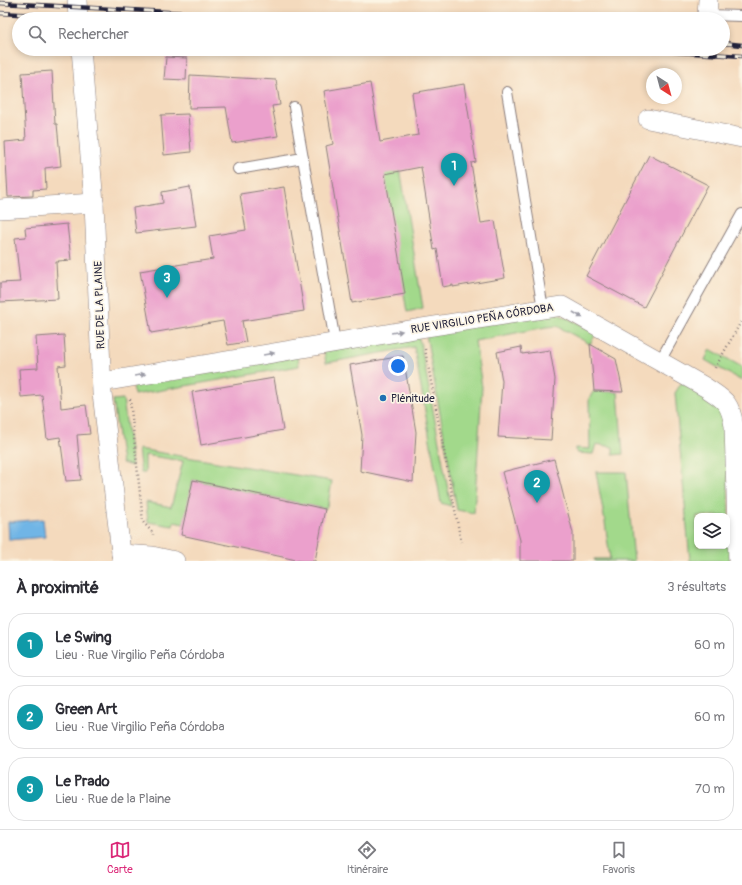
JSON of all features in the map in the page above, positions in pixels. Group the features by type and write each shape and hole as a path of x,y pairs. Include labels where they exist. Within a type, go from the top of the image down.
{"street":[{"path":"77,0 78,12"},
{"name":"RUE DE LA PLAINE","path":"82,56 94,203 102,393 121,557"},
{"path":"648,119 742,138"},
{"path":"0,209 94,203"},
{"name":"RUE VIRGILIO PEÑA CÓRDOBA","path":"102,382 335,342 562,306 705,387 727,402 732,412 734,426 738,561"},
{"path":"121,557 152,556 175,561"}],"lane":[{"path":"707,7 726,12"},
{"path":"730,13 742,16"},
{"path":"507,92 543,309"},
{"path":"294,107 335,342"},
{"path":"238,169 303,158"},
{"path":"660,361 742,214"}],"path":[{"path":"705,387 742,320"},
{"path":"424,342 461,542"},
{"path":"129,395 143,522 153,533 153,537"}],"green space":[{"path":"396,144 423,308 407,312 380,147"},
{"path":"554,312 597,332 590,344 557,326 475,341 482,387 474,513 457,510 426,334"},
{"path":"418,335 451,506 441,503 414,347 326,363 324,351"},
{"path":"710,349 742,367 742,381 705,360"},
{"path":"298,356 299,366 134,395 133,384"},
{"path":"682,382 717,406 723,416 727,435 729,513 694,513 694,549 730,549 730,561 690,561 675,393"},
{"path":"594,391 618,392 623,454 613,455 613,447 596,444 593,454 577,453 575,450 575,448 590,449 589,398"},
{"path":"123,399 132,466 122,463 113,400"},
{"path":"138,449 332,481 328,504 325,509 193,480 184,524 174,522 173,526 148,522 146,502 171,507 183,461 145,455 145,473 141,473"},
{"path":"596,472 626,472 634,561 595,561 594,559 610,559"}],"water":[{"path":"43,519 45,537 9,540 8,522"}],"building":[{"path":"166,57 187,58 186,80 164,79"},
{"path":"52,71 55,124 57,124 61,166 45,168 46,189 33,190 33,196 8,197 5,142 26,140 22,73"},
{"path":"190,75 276,80 280,105 272,106 278,136 232,143 226,107 189,108"},
{"path":"370,83 380,142 418,135 412,93 464,84 476,162 471,163 481,223 495,221 505,278 453,287 453,285 443,287 437,249 434,250 421,167 385,174 405,294 352,303 326,146 333,144 324,91"},
{"path":"188,114 191,152 164,155 161,115"},
{"path":"649,155 708,185 644,307 586,276"},
{"path":"190,187 196,226 136,233 133,208 163,203 162,192"},
{"path":"284,187 304,311 242,321 246,342 228,345 223,321 151,333 140,271 213,259 209,236 246,230 240,194"},
{"path":"67,224 71,260 56,262 58,299 0,302 0,283 20,282 15,238 26,237 25,228"},
{"path":"64,335 66,365 58,366 61,408 86,405 90,434 77,435 81,480 66,481 60,437 47,439 42,395 21,397 19,369 38,368 36,337"},
{"path":"590,344 616,359 623,392 594,391"},
{"path":"521,347 522,354 550,350 555,379 551,440 498,437 502,381 497,352"},
{"name":"Plénitude","path":"403,356 416,432 413,482 360,471 362,435 350,365"},
{"path":"274,378 283,430 201,445 192,392"},
{"path":"554,459 573,533 573,561 520,561 520,540 502,472"},
{"path":"193,480 325,509 315,561 301,561 181,535"}],"railway":[{"path":"0,3 167,12"},
{"path":"0,13 12,14"},
{"path":"730,44 742,45"},
{"path":"730,55 742,56"}],"place":[{"name":"Le Swing","path":"454,186"},
{"name":"Le Prado","path":"167,298"},
{"name":"Plénitude","path":"383,398"},
{"name":"Green Art","path":"537,503"}]}
